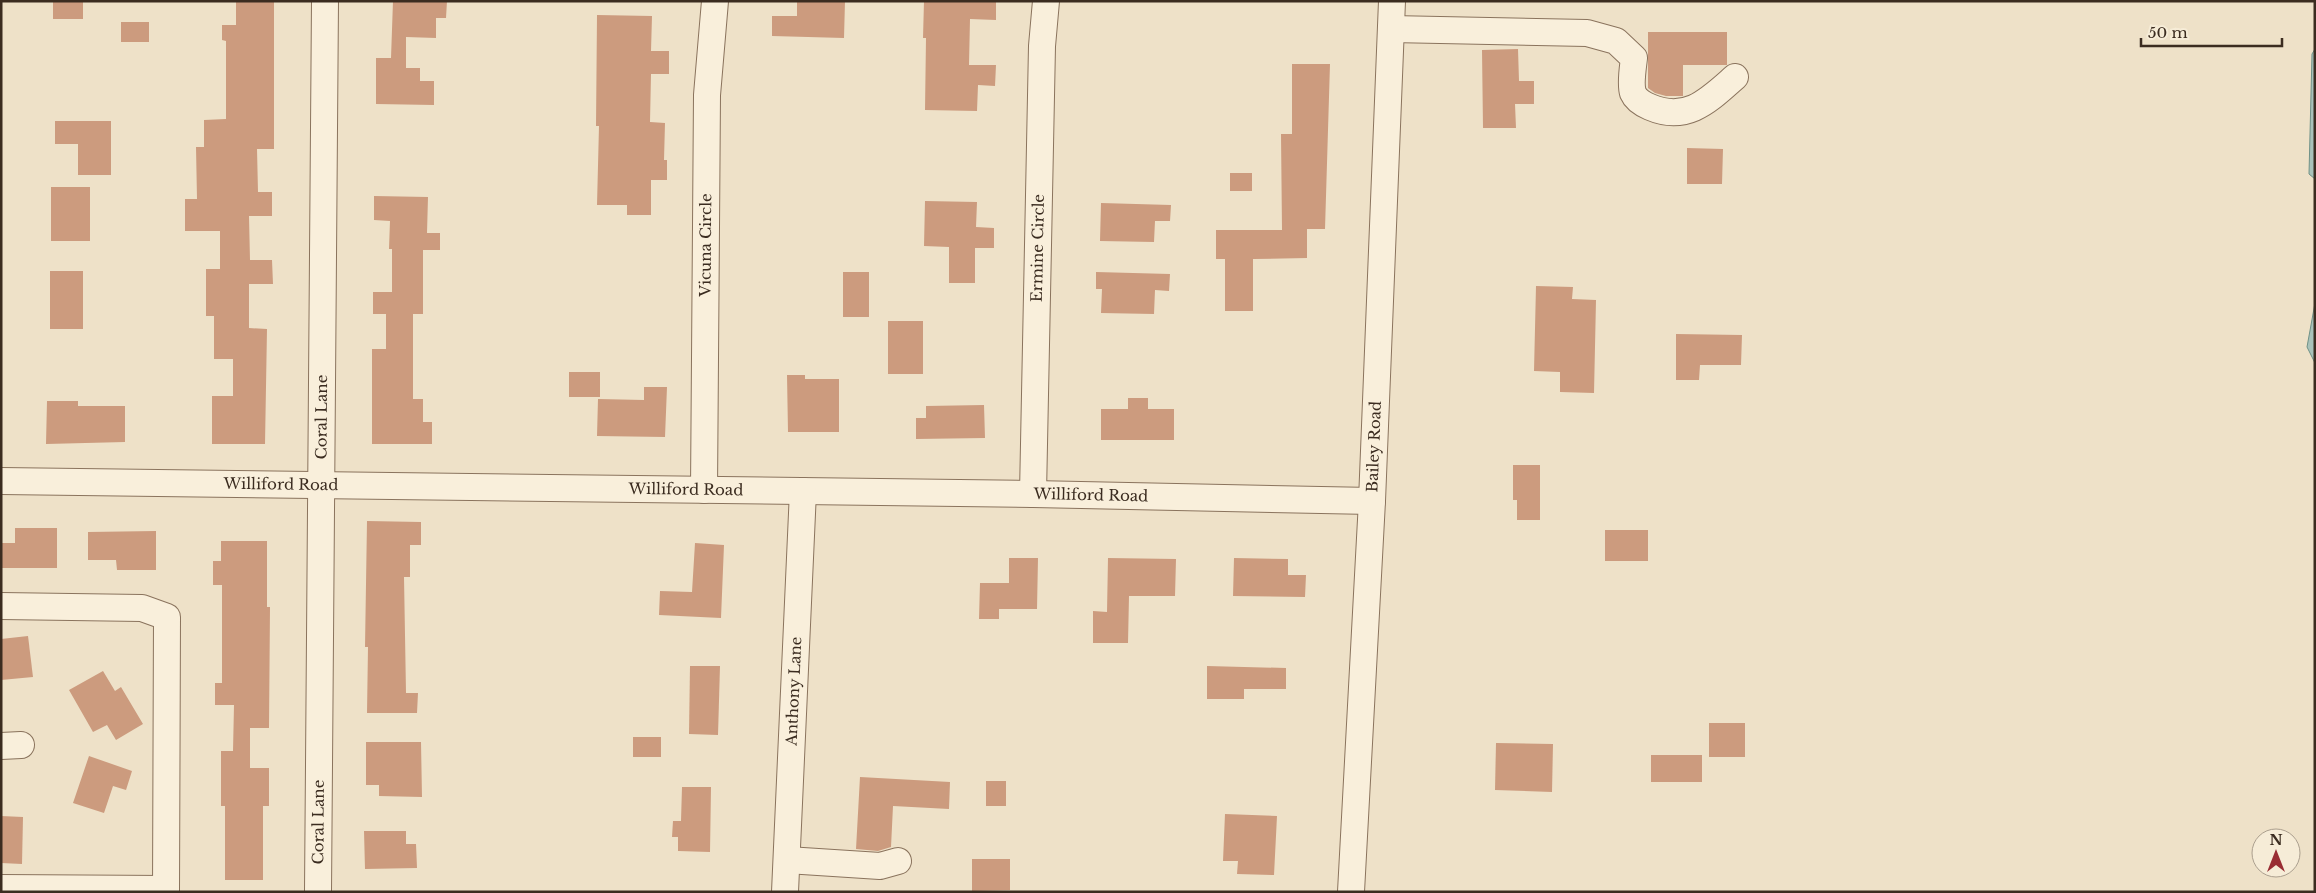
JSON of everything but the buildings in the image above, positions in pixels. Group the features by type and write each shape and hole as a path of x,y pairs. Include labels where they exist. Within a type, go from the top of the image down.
{"street":[{"name":"Coral Lane","path":"318,892 325,1"},
{"name":"Vicuna Circle","path":"704,490 708,95 715,1"},
{"name":"Ermine Circle","path":"1033,494 1042,46 1046,1"},
{"name":"Bailey Road","path":"1351,892 1372,501 1392,1"},
{"path":"1391,29 1587,33 1616,40 1634,58 1632,92 1641,103 1660,112 1686,113 1709,100 1735,78"},
{"name":"Williford Road","path":"1,481 1033,494 1372,501"},
{"name":"Anthony Lane","path":"785,892 803,491"},
{"path":"1,606 142,608 167,618 166,890 1,888"},
{"path":"787,860 880,866 898,861"}],"water":[{"path":"2315,49 2315,179 2309,174 2312,54"},
{"path":"2315,303 2315,363 2307,347"}]}
